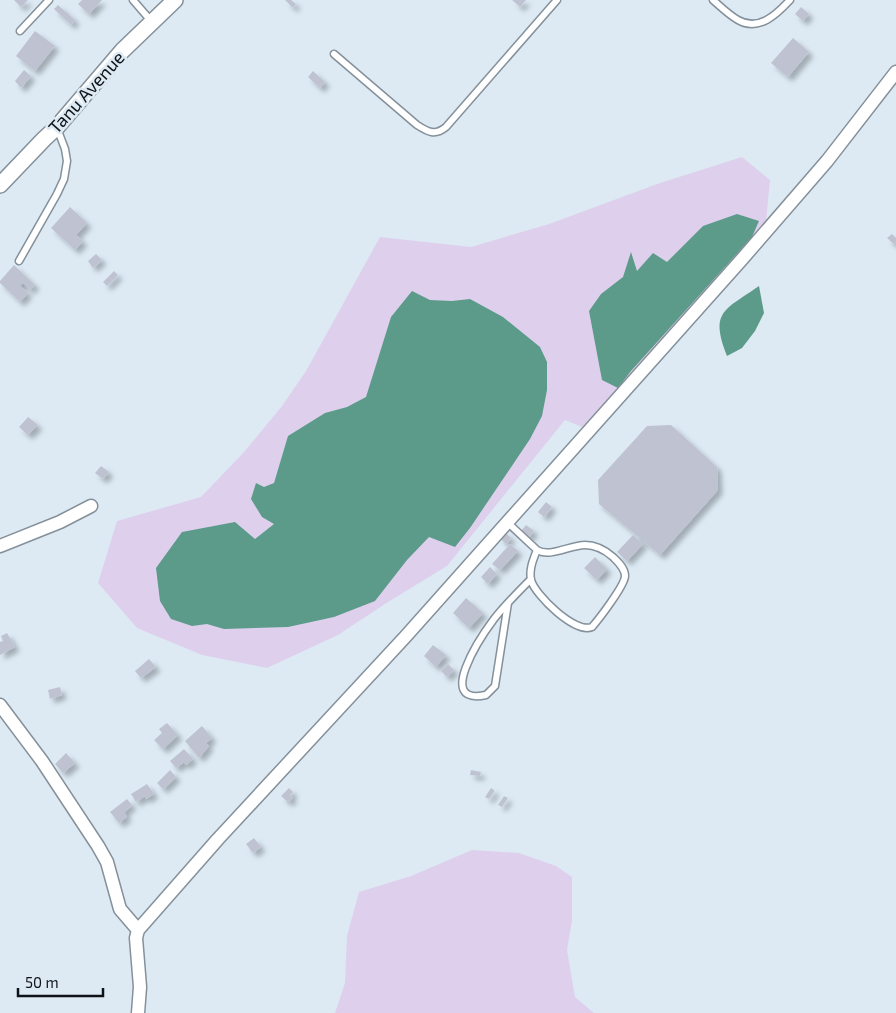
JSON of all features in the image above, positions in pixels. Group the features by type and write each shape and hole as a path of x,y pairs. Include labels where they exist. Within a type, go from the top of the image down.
{"street":[{"name":"Tanu Avenue","path":"0,185 57,127 122,51 175,0"},
{"path":"138,1013 140,987 136,938 138,930 218,839 508,523 750,251 827,161 896,72"},
{"path":"0,546 60,522 92,506"},
{"path":"0,705 46,767 98,846 106,862 120,909 138,930"}],"lane":[{"path":"20,31 49,0"},
{"path":"133,0 152,23"},
{"path":"334,54 418,125 429,132 436,133 446,127 557,0"},
{"path":"713,0 740,22 750,24 770,20 790,0"},
{"path":"19,261 64,179 67,161 57,127"},
{"path":"508,523 537,550 548,553 573,546 594,546 602,549 624,568 625,576 622,585 596,622 587,629 575,625 564,618 537,592 531,579 531,567 537,550"},
{"path":"508,603 495,686 486,695 471,696 466,694 462,687 467,667 475,649 494,619 508,603 531,579"}],"shaded area":[{"path":"742,157 770,180 765,232 582,427 565,420 447,566 338,635 267,668 202,655 137,628 98,583 117,521 201,497 244,452 282,406 306,371 380,237 471,247 549,224 660,183"},
{"path":"737,214 759,221 752,237 631,371 618,388 602,380 589,311 601,294 623,277 631,252 637,271 653,253 667,262 703,226"},
{"path":"759,286 764,313 755,331 742,348 727,356 722,341 720,320 729,307"},
{"path":"412,291 430,300 452,301 470,299 503,317 540,347 547,362 547,390 542,416 530,439 470,528 455,547 429,537 407,560 375,601 334,617 288,627 224,629 207,624 192,626 171,619 160,601 156,568 182,532 235,522 255,539 274,524 262,517 251,499 256,483 264,487 274,483 288,436 325,413 347,407 366,397 391,317"},
{"path":"472,850 519,853 556,866 572,877 572,921 567,950 575,997 594,1013 335,1013 345,983 347,936 359,892 411,876"}],"building":[{"path":"14,0 28,0 21,7"},
{"path":"82,0 102,0 89,14 78,4"},
{"path":"285,0 291,0 296,4 293,8"},
{"path":"512,0 526,0 520,7"},
{"path":"58,5 75,20 71,25 54,9"},
{"path":"801,7 809,14 803,21 795,14"},
{"path":"35,31 55,46 35,71 16,56"},
{"path":"793,38 809,52 788,77 771,63"},
{"path":"24,70 31,76 21,88 15,81"},
{"path":"313,71 325,82 320,88 308,77"},
{"path":"70,207 87,223 76,235 83,241 75,250 51,228"},
{"path":"892,234 896,238 894,244 887,238"},
{"path":"96,254 102,260 93,268 88,261"},
{"path":"14,265 35,285 30,290 23,283 20,286 28,293 20,302 0,283"},
{"path":"114,271 118,275 107,286 103,282"},
{"path":"28,417 38,425 28,435 19,427"},
{"path":"671,425 717,467 718,490 660,555 599,504 598,480 647,426"},
{"path":"101,466 109,472 103,479 95,473"},
{"path":"546,502 552,507 544,517 538,512"},
{"path":"526,525 534,531 528,538 521,531"},
{"path":"505,532 511,538 506,544 499,537"},
{"path":"633,535 643,544 627,561 617,552"},
{"path":"510,544 518,551 500,570 492,564"},
{"path":"595,557 607,569 597,580 584,568"},
{"path":"490,567 497,574 488,584 481,577"},
{"path":"466,598 483,613 469,628 453,613"},
{"path":"7,633 15,647 0,655 0,642 3,641 1,636"},
{"path":"433,645 446,655 436,667 424,656"},
{"path":"149,659 156,667 141,678 135,671"},
{"path":"448,664 454,670 447,677 441,671"},
{"path":"60,687 62,695 50,699 48,690"},
{"path":"167,723 178,735 163,749 154,740 162,733 159,729"},
{"path":"202,726 212,738 206,743 209,746 199,758 185,741"},
{"path":"184,749 193,759 186,765 184,762 176,768 170,761"},
{"path":"66,753 75,763 63,773 55,764"},
{"path":"170,770 176,777 163,789 157,783"},
{"path":"471,770 481,772 480,776 470,775"},
{"path":"147,784 154,794 146,799 145,796 136,802 131,794"},
{"path":"289,788 293,792 290,795 293,798 288,802 281,796"},
{"path":"491,788 494,792 489,799 485,797"},
{"path":"504,796 508,798 502,807 498,805"},
{"path":"127,799 132,805 124,812 127,817 119,823 110,812"},
{"path":"254,838 261,847 253,853 246,844"}]}
